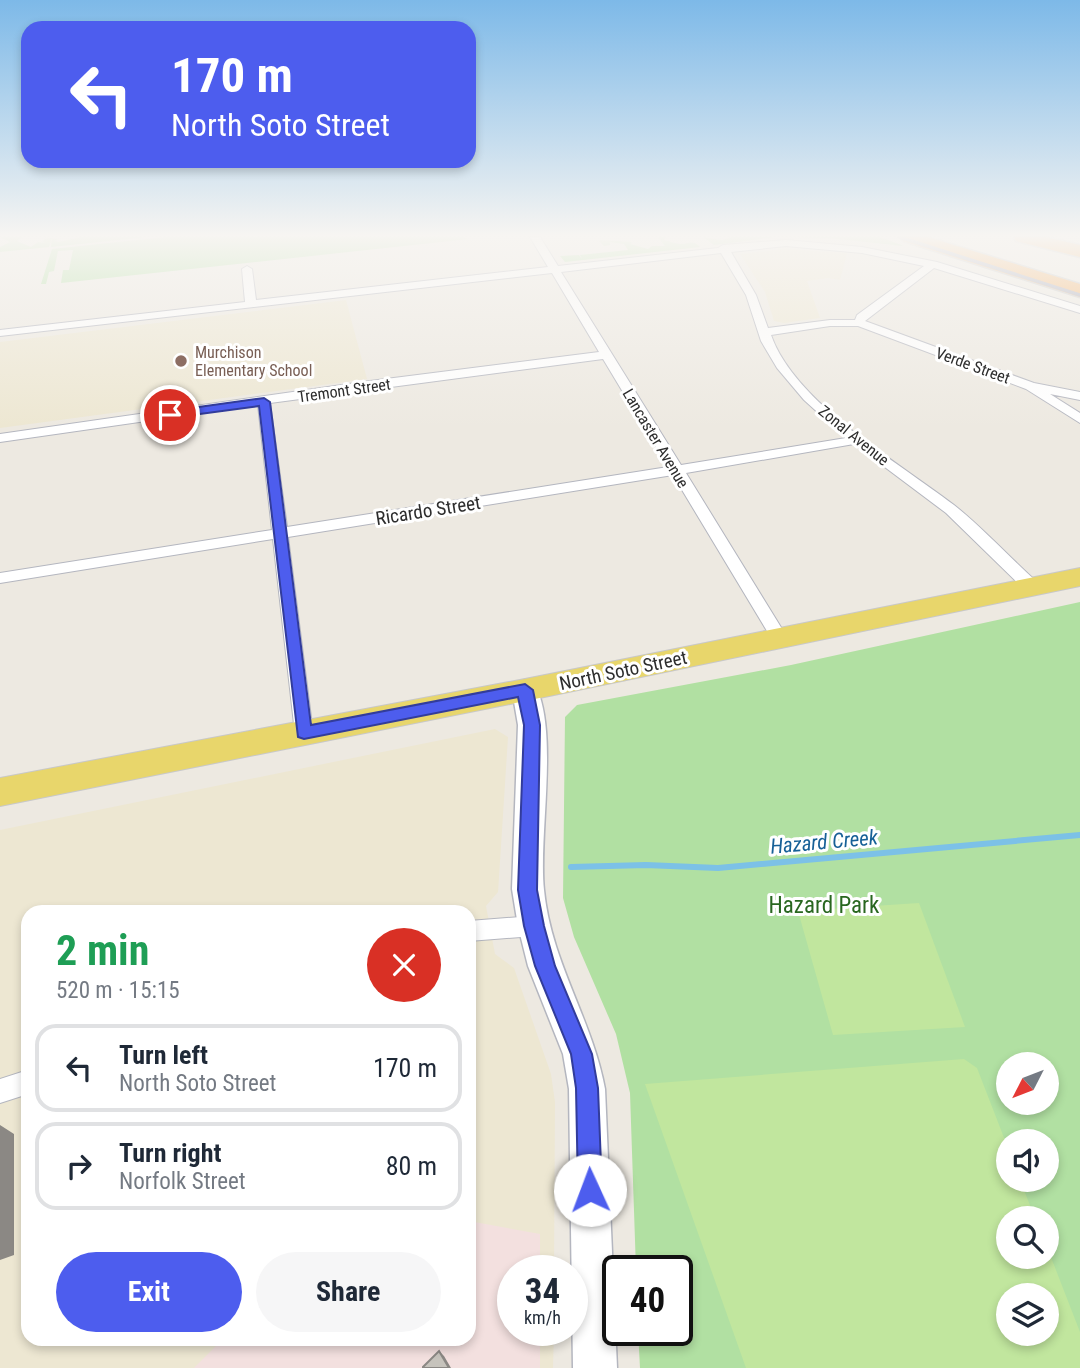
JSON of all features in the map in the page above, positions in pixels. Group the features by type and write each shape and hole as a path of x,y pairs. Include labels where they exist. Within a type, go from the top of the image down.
{"main road":[{"name":"North Soto Street","path":"0,792 525,690 1080,577"}],"street":[{"path":"0,333 278,301"},
{"name":"Lancaster Avenue","path":"573,301 779,638"},
{"name":"Zonal Avenue","path":"753,301 764,332 783,368 808,397 855,439 951,510 1031,586"},
{"path":"764,332 831,323 859,323 861,317 883,301"},
{"path":"1051,301 1080,310"},
{"name":"Verde Street","path":"859,323 1030,386 1080,419"},
{"name":"Tremont Street","path":"0,438 606,355"},
{"path":"1030,386 1080,396"},
{"path":"264,402 304,733"},
{"name":"Ricardo Street","path":"0,578 846,443 855,439"},
{"path":"525,690 532,725 528,890 545,966 581,1054 587,1088 595,1368"},
{"path":"476,930 534,926"},
{"path":"0,1091 21,1084"}],"shaded area":[{"name":"Murchison Elementary School","path":"346,301 367,379 0,428 0,342"},
{"path":"768,301 814,301 820,318 784,323 774,321"},
{"path":"495,729 508,737 498,892 486,906 495,954 514,968 551,1074 555,1102 554,1255 497,1255 497,1346 554,1346 553,1368 0,1368 0,830"},
{"path":"476,1222 540,1234 540,1255 497,1255 497,1346 540,1346 540,1368 194,1368 216,1346 476,1346"}],"green space":[{"name":"Hazard Park","path":"1080,602 1080,1368 640,1368 639,1346 693,1346 693,1255 635,1255 630,1093 616,1034 574,937 563,898 565,717 577,705 791,665"},
{"path":"919,903 965,1027 833,1035 798,911"},
{"path":"964,1059 977,1068 1001,1129 996,1129 996,1192 1025,1192 1030,1206 996,1206 996,1269 1056,1269 1080,1332 1080,1368 746,1368 645,1084"}],"building":[{"path":"439,1351 449,1368 423,1368 423,1367"}],"waterway":[{"name":"Hazard Creek","path":"571,867 646,865 718,868 1080,835"}],"place":[{"name":"Murchison Elementary School","path":"181,361"}],"route":[{"path":"170,415 264,402 304,733 525,690 532,716 528,890 545,966 581,1054 587,1088 590,1190"}]}
